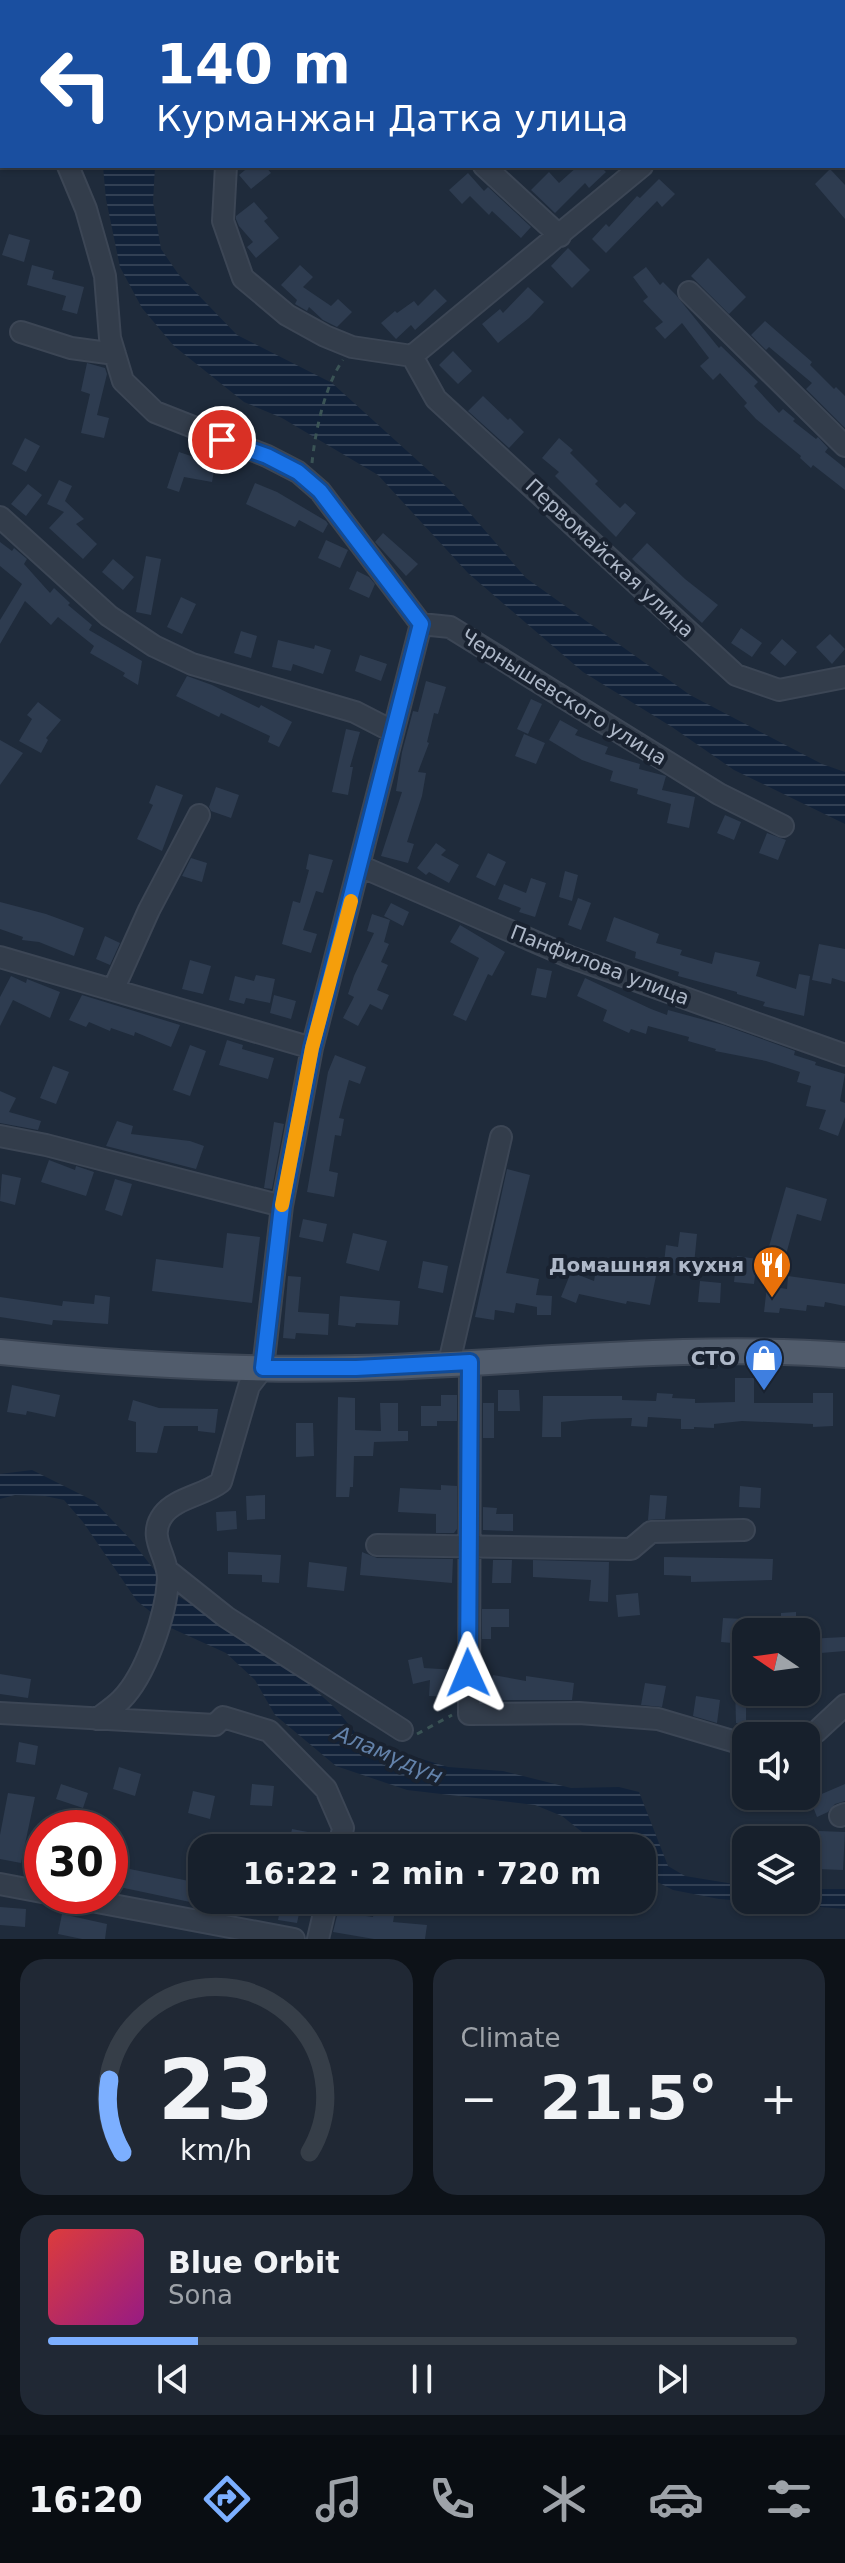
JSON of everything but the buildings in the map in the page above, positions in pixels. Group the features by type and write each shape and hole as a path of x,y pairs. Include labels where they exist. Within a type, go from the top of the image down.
{"main road":[{"path":"0,1352 169,1367 263,1368 356,1368 693,1350 845,1355"}],"street":[{"path":"69,168 86,209 105,276 110,338 123,381 155,412 267,456 298,472 320,491 421,624 312,1048 282,1206 263,1368 249,1386 221,1482 164,1512 156,1527 156,1539 168,1575 159,1625 137,1679 121,1700 97,1719"},
{"path":"226,168 223,221 243,278 287,315 325,336 352,347 412,356 640,168"},
{"path":"486,168 560,236"},
{"path":"689,292 845,446"},
{"path":"21,332 71,348 115,354"},
{"name":"Первомайская улица","path":"412,356 436,399 736,675 779,690 845,677"},
{"path":"0,517 109,616 154,646 192,664 355,712 392,731"},
{"name":"Чернышевского улица","path":"421,624 450,627 719,794 783,826"},
{"path":"114,988 149,910 199,815"},
{"name":"Панфилова улица","path":"360,866 570,957 845,1055"},
{"path":"0,957 312,1048"},
{"path":"0,1136 282,1206"},
{"path":"501,1137 459,1363 467,1547 469,1714 579,1713 658,1719 732,1741"},
{"path":"377,1545 631,1549 651,1532 744,1530"},
{"path":"168,1575 226,1617 402,1730"},
{"path":"820,1728 845,1705"},
{"path":"0,1722 0,1713 215,1725 223,1717 269,1731 326,1789 343,1828 342,1834"},
{"path":"0,1884 24,1889"},
{"path":"128,1908 294,1939"},
{"path":"318,1939 324,1914"}],"path":[{"path":"314,440 335,371"},
{"path":"402,1730 420,1735 469,1704"}],"water":[{"path":"103,168 155,168 153,202 161,249 179,275 237,335 332,383 450,490 526,578 690,695 822,764 845,772 845,824 734,770 583,672 468,573 378,475 282,418 244,402 174,346 142,308 120,267 106,199"},
{"name":"Аламүдүн","path":"32,1470 94,1501 179,1597 275,1653 336,1709 359,1737 448,1767 503,1771 571,1788 619,1787 639,1792 655,1834 584,1834 562,1816 535,1805 407,1790 336,1766 275,1715 255,1680 226,1653 171,1628 137,1601 83,1522 64,1500 15,1495 0,1499 0,1474"},
{"path":"656,1835 668,1866 685,1876 732,1884 732,1900 719,1899 673,1890 656,1881"},
{"path":"820,1889 845,1889 845,1909 820,1907"}],"slow traffic":[{"path":"282,1205 312,1048 351,901"}],"place":[{"name":"Домашняя кухня","path":"772,1299"},
{"name":"СТО","path":"764,1392"}],"route":[{"path":"222,440 267,456 298,472 320,491 421,624 312,1048 282,1206 263,1368 356,1368 470,1362 468,1673"}]}
